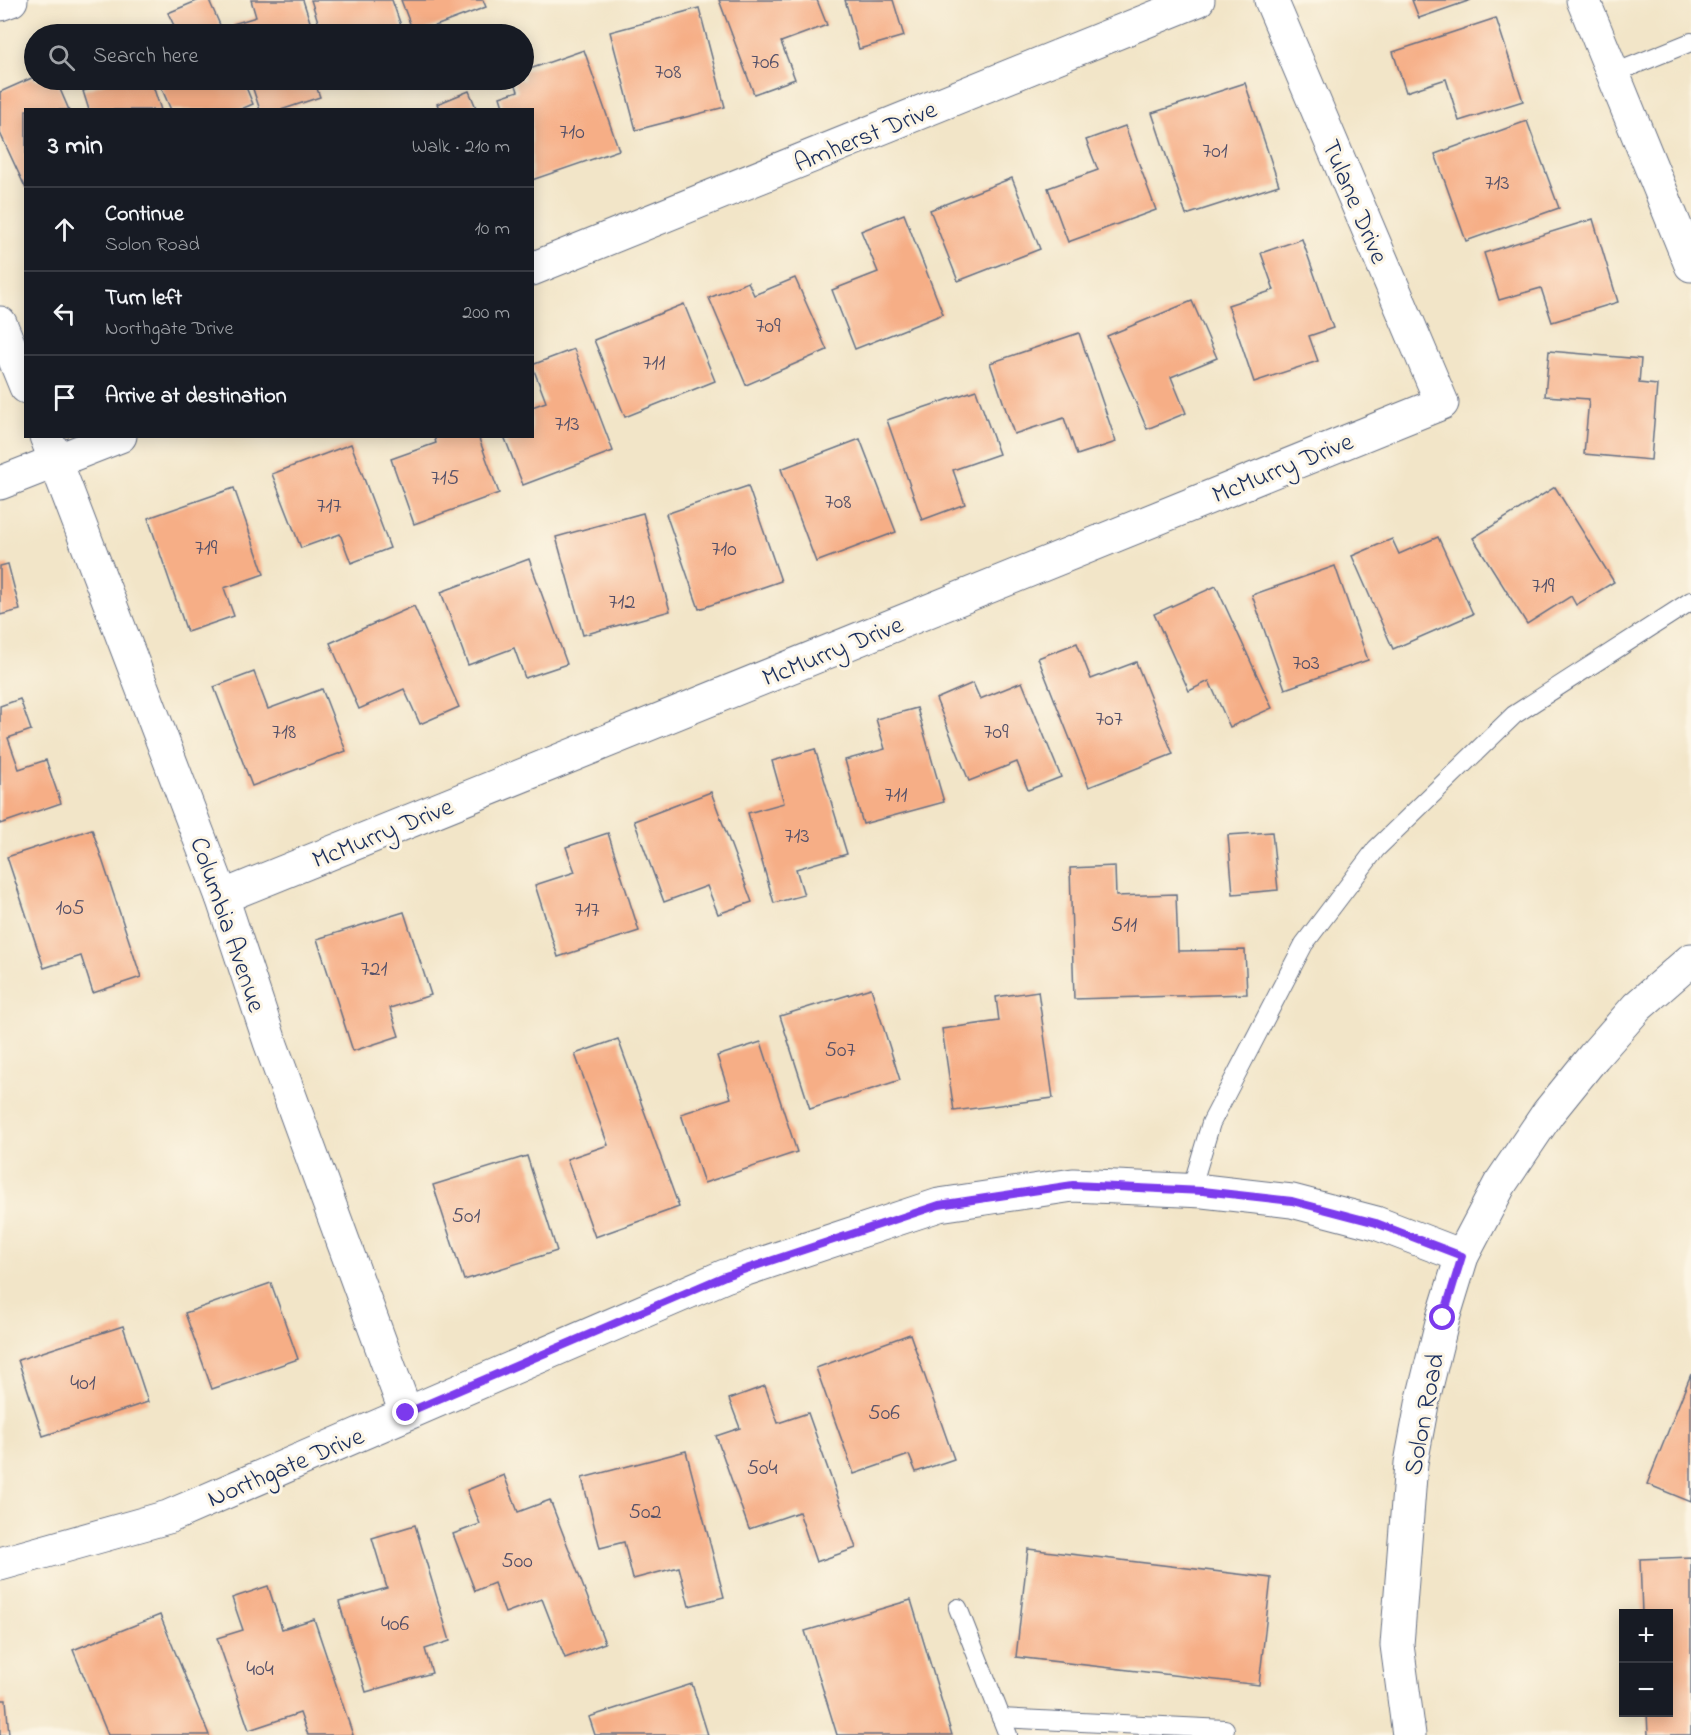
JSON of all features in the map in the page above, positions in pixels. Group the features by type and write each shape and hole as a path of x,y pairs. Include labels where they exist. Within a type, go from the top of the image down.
{"street":[{"path":"0,4 11,0"},
{"name":"Amherst Drive","path":"534,268 1198,0"},
{"name":"Tulane Drive","path":"1270,0 1442,402"},
{"path":"1583,0 1691,265"},
{"path":"0,323 24,382"},
{"name":"McMurry Drive","path":"222,897 1442,402"},
{"path":"0,483 51,449 109,438"},
{"name":"Columbia Avenue","path":"51,449 222,897 270,1042 406,1413"},
{"name":"Solon Road","path":"1409,1735 1397,1645 1412,1463 1423,1399 1440,1328 1462,1256 1500,1184 1548,1113 1637,1007 1691,960"},
{"name":"Northgate Drive","path":"0,1564 168,1517 725,1276 939,1205 1073,1185 1191,1190 1292,1201 1376,1223 1462,1256"}],"lane":[{"path":"1612,74 1691,42"},
{"path":"1191,1190 1211,1123 1304,944 1376,849 1514,715 1691,601"},
{"path":"958,1608 1008,1735"},
{"path":"1001,1718 1226,1729"}],"building":[{"path":"199,0 209,0 220,24 173,24 168,13"},
{"path":"251,0 303,0 311,24 233,24 256,17"},
{"path":"311,0 392,0 400,24 319,24"},
{"path":"401,0 483,0 486,7 441,24 410,24"},
{"path":"719,0 817,0 827,25 781,42 795,79 754,94"},
{"path":"845,0 893,0 904,36 859,49"},
{"path":"1412,0 1471,0 1419,18"},
{"path":"699,8 725,107 636,130 610,32"},
{"path":"1496,18 1523,101 1459,121 1446,79 1406,92 1393,52"},
{"path":"584,50 619,150 534,179 534,108 503,108 500,97 518,90 534,90 534,68"},
{"path":"24,81 24,90 60,90 68,108 24,108 24,185 0,133 0,92"},
{"path":"1245,83 1279,185 1186,215 1152,113"},
{"path":"154,90 160,108 88,108 83,91"},
{"path":"162,90 247,90 253,104 244,108 170,108"},
{"path":"253,90 318,90 320,97 287,108 259,108"},
{"path":"469,91 476,108 439,108 437,104"},
{"path":"1527,121 1559,208 1466,241 1435,154"},
{"path":"1125,126 1156,210 1068,242 1048,188 1098,170 1086,140"},
{"path":"1012,178 1040,249 958,281 930,210"},
{"path":"904,214 943,314 855,349 832,290 878,272 861,231"},
{"path":"1593,219 1618,302 1552,322 1541,288 1499,300 1484,253"},
{"path":"1302,239 1333,328 1309,336 1318,361 1254,382 1228,305 1274,290 1261,253"},
{"path":"795,278 827,350 746,385 709,298 748,282 754,295"},
{"path":"1192,301 1217,358 1171,377 1186,413 1147,429 1107,336"},
{"path":"684,304 715,381 625,417 594,340"},
{"path":"1079,333 1116,442 1077,455 1064,418 1014,434 990,363"},
{"path":"574,349 613,451 523,485 505,438 534,438 534,406 546,402 534,370 534,364"},
{"path":"1549,351 1641,359 1639,383 1657,385 1651,460 1584,454 1589,399 1545,396"},
{"path":"976,390 999,454 953,470 965,504 922,520 887,420"},
{"path":"435,438 479,438 499,493 414,524 391,459 436,443"},
{"path":"860,439 896,532 816,562 781,469"},
{"path":"351,444 390,548 351,563 340,534 301,548 272,474"},
{"path":"748,486 781,581 699,609 666,514"},
{"path":"1555,487 1614,582 1576,605 1571,596 1527,624 1473,538"},
{"path":"234,488 264,574 224,588 234,616 187,632 148,518"},
{"path":"643,513 670,611 583,635 556,537"},
{"path":"1438,537 1473,614 1393,649 1352,556 1392,539 1399,554"},
{"path":"529,559 567,664 525,678 514,648 468,665 441,592"},
{"path":"8,564 20,610 0,615 0,566"},
{"path":"1335,566 1368,660 1285,689 1252,595"},
{"path":"1216,586 1272,708 1230,727 1209,681 1189,691 1154,614"},
{"path":"414,606 459,707 420,724 404,689 359,709 330,643"},
{"path":"1077,643 1091,679 1136,662 1173,754 1089,787 1038,658"},
{"path":"254,672 268,709 322,689 346,751 252,786 214,687"},
{"path":"1022,682 1061,777 1028,790 1017,762 969,781 936,699 973,683 980,699"},
{"path":"20,699 31,730 8,738 19,769 46,760 61,803 0,824 0,706"},
{"path":"917,708 944,802 863,824 845,760 885,749 876,719"},
{"path":"815,749 847,854 796,869 804,895 774,903 748,813 784,803 772,761"},
{"path":"711,792 752,902 718,914 707,886 664,902 634,821"},
{"path":"92,829 141,977 93,993 81,956 44,968 7,857"},
{"path":"1272,832 1278,890 1233,894 1228,835"},
{"path":"608,833 639,931 558,957 535,885 575,872 566,847"},
{"path":"1115,866 1116,896 1176,894 1178,951 1245,950 1247,994 1074,999 1070,868"},
{"path":"404,912 431,995 390,1008 399,1036 353,1051 317,939"},
{"path":"871,988 900,1080 810,1109 780,1016"},
{"path":"1038,991 1053,1098 954,1111 942,1029 999,1021 996,997"},
{"path":"618,1039 679,1207 595,1237 567,1159 608,1145 575,1054"},
{"path":"761,1042 797,1152 704,1183 681,1114 731,1098 717,1056"},
{"path":"527,1156 557,1251 464,1280 433,1185"},
{"path":"271,1283 298,1359 212,1389 185,1313"},
{"path":"123,1326 148,1402 43,1436 18,1360"},
{"path":"910,1334 954,1459 916,1472 909,1455 854,1474 816,1368"},
{"path":"1691,1374 1691,1502 1647,1484"},
{"path":"765,1386 778,1423 808,1413 856,1548 816,1562 799,1512 749,1529 716,1436 740,1428 729,1399"},
{"path":"686,1451 724,1597 689,1606 679,1567 633,1579 624,1542 600,1548 582,1478"},
{"path":"504,1475 518,1512 550,1500 605,1643 565,1658 542,1599 505,1613 494,1583 475,1591 453,1534 480,1524 467,1490"},
{"path":"415,1525 450,1641 425,1649 432,1673 366,1692 339,1602 387,1588 372,1538"},
{"path":"1028,1549 1271,1578 1259,1685 1016,1657"},
{"path":"1691,1557 1691,1735 1648,1735 1647,1717 1673,1717 1673,1609 1642,1609 1640,1559"},
{"path":"268,1586 282,1629 314,1619 353,1735 308,1735 300,1713 249,1730 217,1638 243,1630 232,1598"},
{"path":"911,1600 952,1735 837,1735 805,1631"},
{"path":"160,1615 209,1735 108,1735 73,1650"},
{"path":"692,1684 708,1735 595,1735 589,1717"},
{"path":"0,1700 6,1700 9,1735 0,1735"}],"route":[{"path":"406,1413 725,1276 939,1205 1073,1185 1203,1191 1292,1201 1376,1223 1462,1256 1443,1318"}]}
